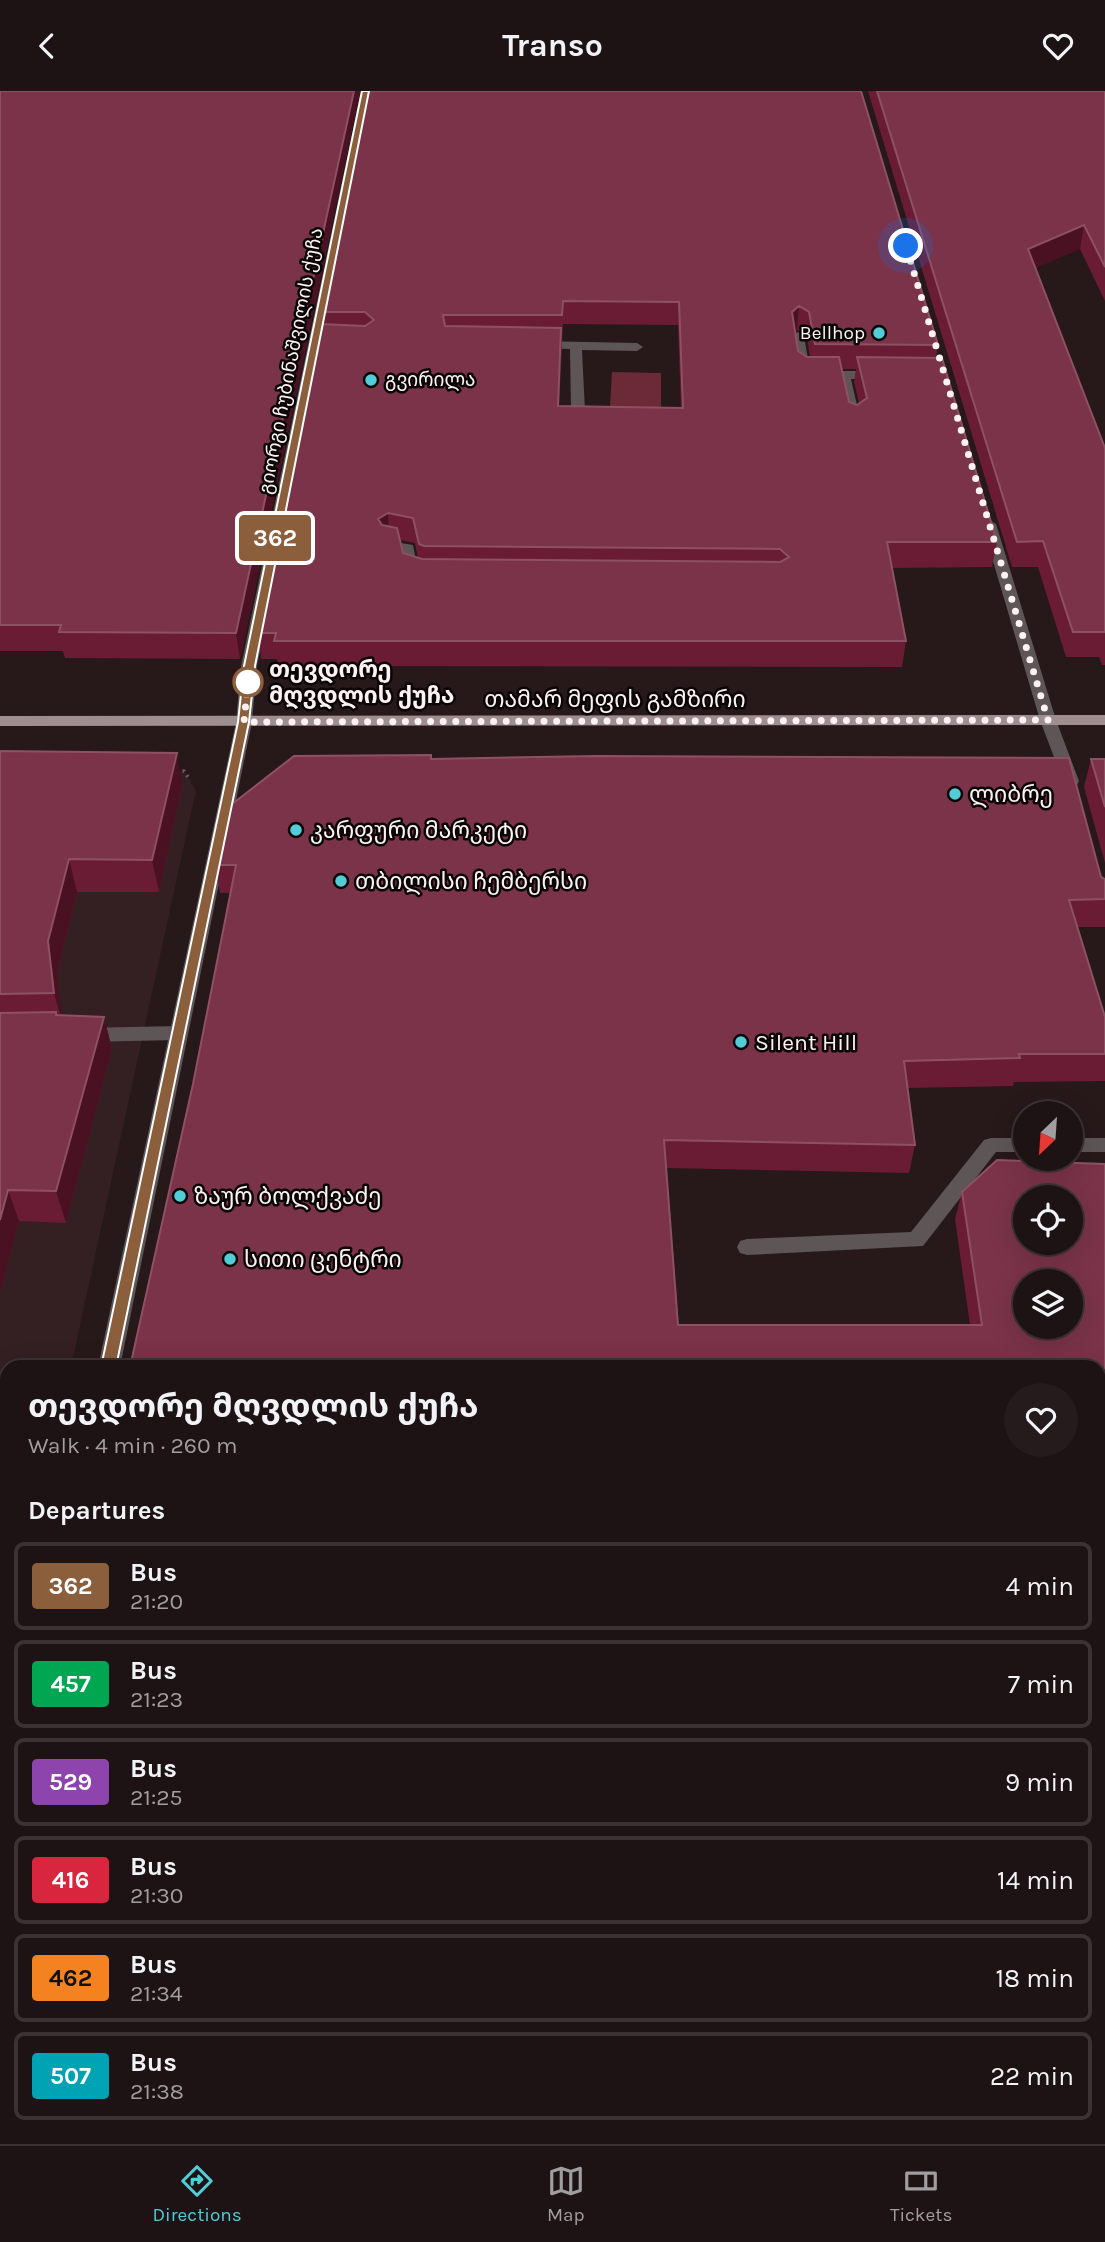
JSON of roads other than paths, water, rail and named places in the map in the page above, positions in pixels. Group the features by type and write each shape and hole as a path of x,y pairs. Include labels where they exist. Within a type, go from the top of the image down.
{"main road":[{"name":"თამარ მეფის გამზირი","path":"0,720 1105,720"}],"street":[{"name":"გიორგი ჩუბინაშვილის ქუჩა","path":"244,722 249,666 280,543 322,342 366,91"},
{"path":"798,336 804,375 898,375"},
{"path":"525,345 637,347"},
{"path":"576,346 578,411"},
{"path":"844,375 854,423"},
{"path":"985,512 1048,720 1076,799"},
{"path":"389,545 408,548 411,573 423,578 437,578"},
{"path":"110,1360 244,722"},
{"path":"69,1035 179,1033"},
{"path":"747,1247 916,1240 991,1145 1013,1145"},
{"path":"1083,1145 1105,1145"}],"place":[{"name":"Bellhop","path":"879,333"},
{"name":"გვირილა","path":"371,380"},
{"name":"თევდორე მღვდლის ქუჩა","path":"248,682"},
{"name":"ლიბრე","path":"955,794"},
{"name":"კარფური მარკეტი","path":"296,830"},
{"name":"თბილისი ჩემბერსი","path":"341,881"},
{"name":"Silent Hill","path":"741,1042"},
{"name":"ზაურ ბოლქვაძე","path":"180,1196"},
{"name":"სითი ცენტრი","path":"230,1259"}]}
